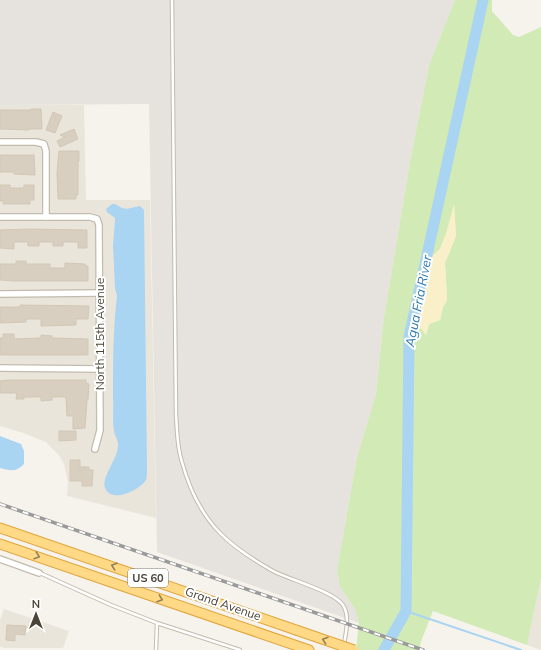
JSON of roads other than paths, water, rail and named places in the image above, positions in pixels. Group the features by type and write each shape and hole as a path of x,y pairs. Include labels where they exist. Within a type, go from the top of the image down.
{"highway":[{"name":"Grand Avenue","path":"0,528 354,650"},
{"name":"Grand Avenue","path":"0,544 309,650"}],"street":[{"path":"0,142 36,142 44,144 46,151 46,217 0,217"},
{"name":"North 115th Avenue","path":"46,217 90,217 97,219 99,225 100,430 95,449"},
{"path":"0,294 100,293"},
{"path":"0,368 100,369"},
{"path":"0,559 39,573"}],"lane":[{"path":"172,0 176,414 182,462 196,499 208,519 221,534 238,548 273,570 326,593 340,602 344,607 347,621 343,650"},
{"path":"39,573 111,605 157,623 240,650"},
{"path":"156,650 157,623"}],"water":[{"path":"112,204 124,209 140,206 144,210 147,476 143,484 138,488 126,494 119,495 108,493 104,483 118,449 114,432 113,418 114,348 117,296 115,288 113,245 115,218 107,212 106,209"},
{"path":"0,436 21,444 24,451 24,464 16,470 0,468"}],"waterway":[{"name":"Agua Fria River","path":"384,650 406,611 409,337 483,0"},
{"path":"406,611 521,650"}],"railway":[{"path":"0,504 423,650"}]}
